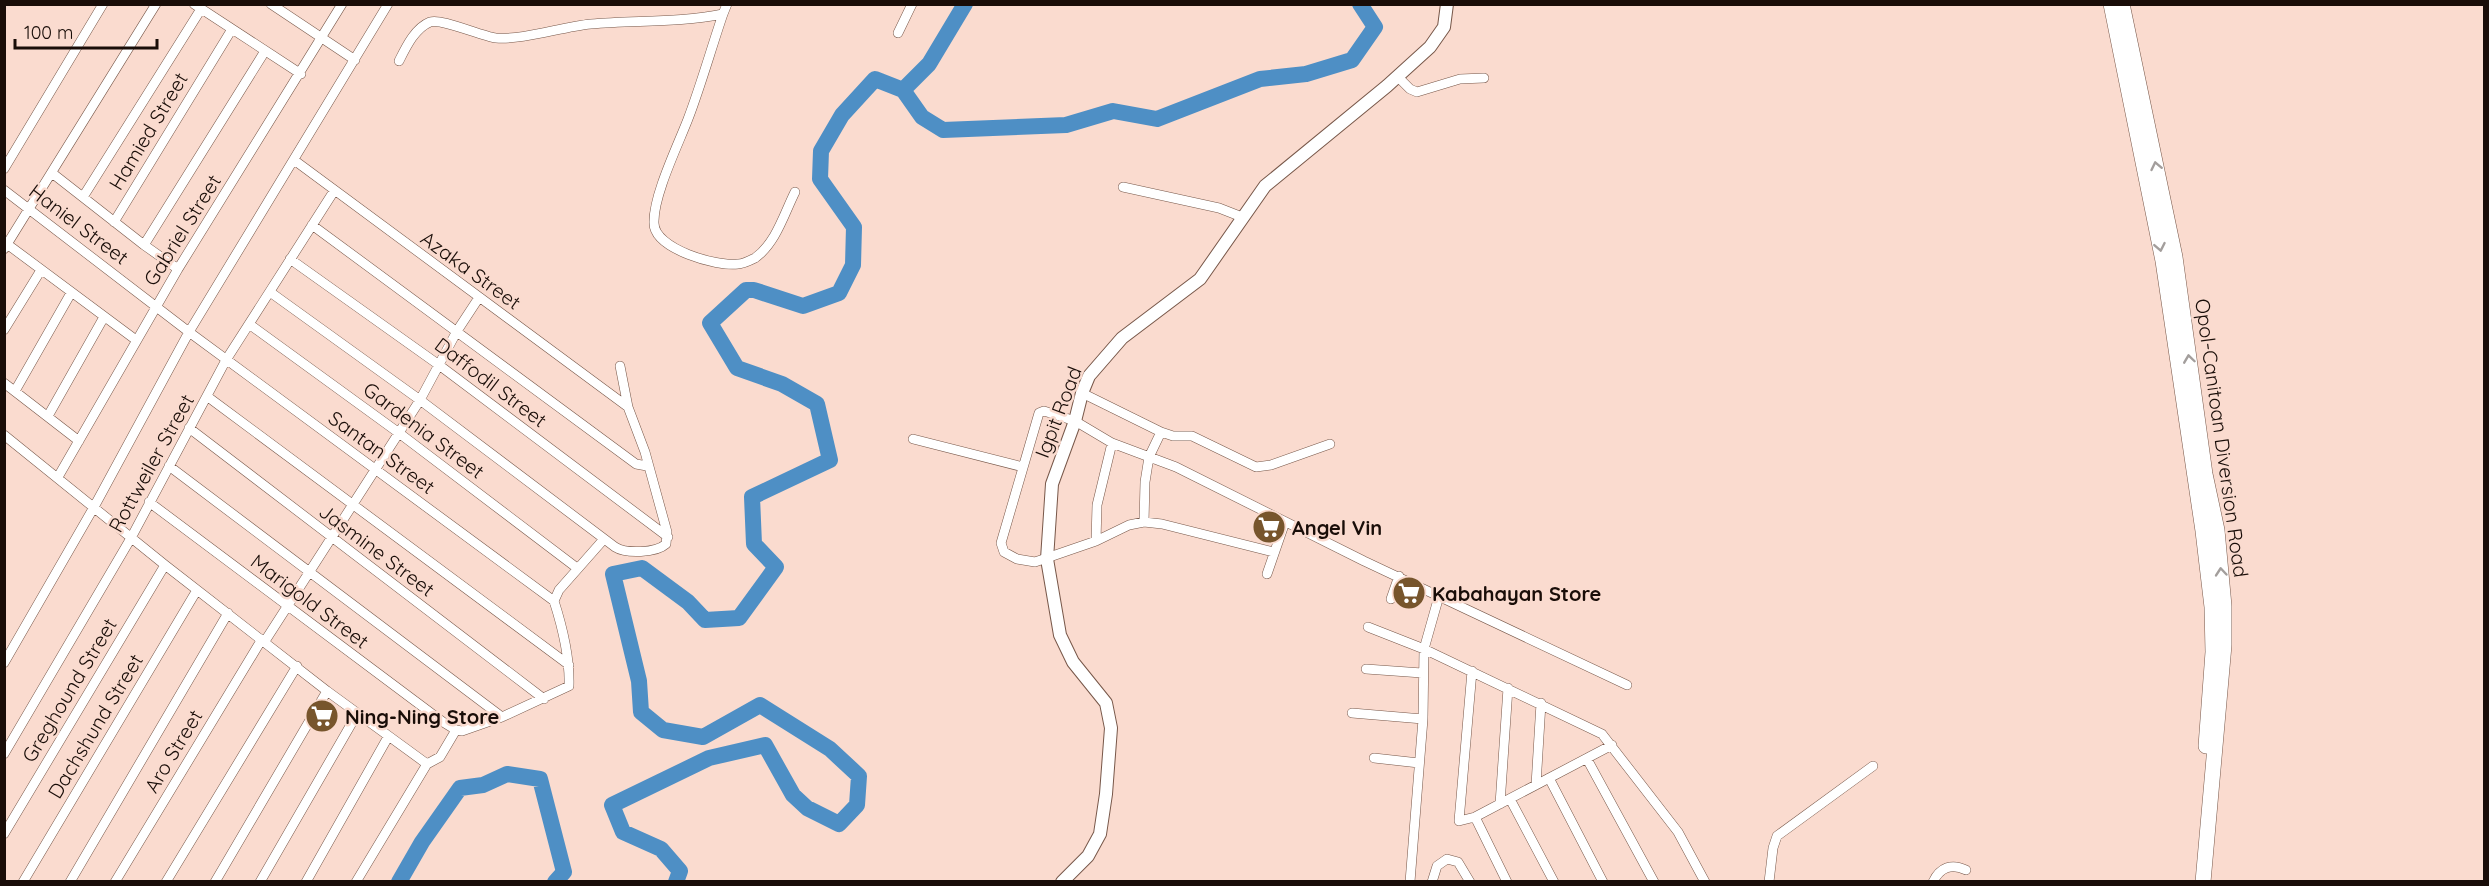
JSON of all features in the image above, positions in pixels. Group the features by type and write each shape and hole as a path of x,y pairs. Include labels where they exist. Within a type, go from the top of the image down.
{"main road":[{"name":"Opol-Canitoan Diversion Road","path":"2111,4 2163,261 2203,531 2212,608 2212,652 2206,740 2192,882"},
{"name":"Opol-Canitoan Diversion Road","path":"2122,4 2175,257 2205,474 2217,530 2224,606 2223,657 2203,882"}],"street":[{"path":"4,169 103,4"},
{"path":"136,340 6,247 156,4"},
{"path":"271,4 355,60"},
{"name":"Gabriel Street","path":"58,477 156,305 301,74 342,4"},
{"path":"4,663 94,507 189,332 388,4"},
{"path":"727,4 658,199 653,220 654,229 671,248 716,262 738,264 755,258 774,238 795,192"},
{"path":"898,33 912,4"},
{"name":"Igpit Road","path":"1062,882 1088,856 1100,834 1106,794 1111,728 1106,703 1073,662 1060,635 1047,559 1052,484 1089,376 1122,338 1200,279 1255,196 1276,175 1398,76 1435,40 1444,27 1447,4"},
{"path":"82,197 198,7 301,74"},
{"path":"399,61 418,31 432,21 441,21 483,36 508,39 593,24 661,21 723,14"},
{"name":"Hamied Street","path":"114,222 232,29"},
{"path":"144,245 265,51"},
{"path":"1398,76 1410,89 1418,92 1460,79 1484,78"},
{"name":"Azaka Street","path":"294,160 628,407"},
{"path":"52,173 178,269"},
{"path":"1123,187 1219,207 1242,217"},
{"name":"Haniel Street","path":"4,190 189,332"},
{"name":"Rottweiler Street","path":"4,754 131,538 226,360 334,190"},
{"path":"312,225 636,464 647,466"},
{"name":"Daffodil Street","path":"290,259 439,365 668,537"},
{"path":"4,330 41,270"},
{"path":"15,391 71,292"},
{"path":"270,292 420,400 619,550 663,547 668,537 645,452 628,407 620,366"},
{"name":"Aro Street","path":"115,882 264,640 420,400 457,331 478,298"},
{"path":"48,416 104,317"},
{"name":"Gardenia Street","path":"249,324 399,433 577,568"},
{"name":"Santan Street","path":"189,332 554,601"},
{"path":"4,383 79,441"},
{"path":"1082,393 1161,432 1173,436 1198,438 1256,467 1271,465 1330,444"},
{"path":"207,397 569,665"},
{"path":"1273,552 1162,524 1144,522 1129,525 1096,541 1047,559 1029,563 1011,557 1001,547 1039,412 1044,411 1075,421 1112,443 1176,467 1364,561 1627,685"},
{"name":"Jasmine Street","path":"189,428 544,699"},
{"path":"1144,522 1145,482 1149,457 1161,432"},
{"path":"4,435 165,565 327,691 428,764"},
{"path":"913,439 1023,466"},
{"path":"1096,541 1097,505 1112,443"},
{"path":"169,466 502,717"},
{"name":"Marigold Street","path":"149,502 286,607 454,729"},
{"path":"1267,574 1273,552 1286,522"},
{"path":"356,882 428,764 440,757 454,729 468,730 544,699 569,686 569,665 564,629 554,601 559,590 604,539"},
{"name":"Greghound Street","path":"4,834 165,565"},
{"path":"1391,598 1399,576"},
{"name":"Dachshund Street","path":"23,882 198,590"},
{"path":"1410,882 1423,719 1424,649 1439,596"},
{"path":"70,882 228,614"},
{"path":"1368,627 1424,649 1602,734 1678,832 1706,882"},
{"path":"166,882 297,666"},
{"path":"1366,669 1422,674"},
{"path":"1472,671 1458,819 1461,822 1475,817 1612,745"},
{"path":"1500,804 1508,688"},
{"path":"214,882 327,691"},
{"path":"1536,785 1541,703"},
{"path":"1352,713 1423,719"},
{"path":"260,882 357,714"},
{"path":"306,882 388,737"},
{"path":"1374,758 1419,763"},
{"path":"1587,759 1654,882"},
{"path":"1769,882 1773,848 1777,836 1873,766"},
{"path":"1549,778 1603,882"},
{"path":"1510,799 1554,882"},
{"path":"1475,817 1507,882"},
{"path":"1432,882 1437,866 1447,859 1458,862 1470,882"},
{"path":"1933,882 1941,870 1950,866 1966,870"}],"waterway":[{"path":"903,90 929,64 965,4"},
{"path":"676,882 680,871 661,849 623,832 612,805 709,758 765,745 793,795 807,808 839,824 857,805 859,776 830,749 760,705 703,737 663,730 641,712 639,681 613,574 642,568 688,602 705,620 739,618 776,567 754,544 752,497 830,460 817,404 782,384 737,368 710,323 746,290 754,290 803,306 839,293 853,265 854,227 820,179 821,151 842,115 875,79 903,90 922,117 943,130 1066,125 1113,111 1157,119 1260,79 1306,74 1352,60 1375,27 1360,4"},
{"path":"399,882 422,842 460,788 483,785 507,774 540,779 564,872 555,882"}],"place":[{"name":"Angel Vin","path":"1269,527"},
{"name":"Kabahayan Store","path":"1409,593"},
{"name":"Ning-Ning Store","path":"322,716"}]}
